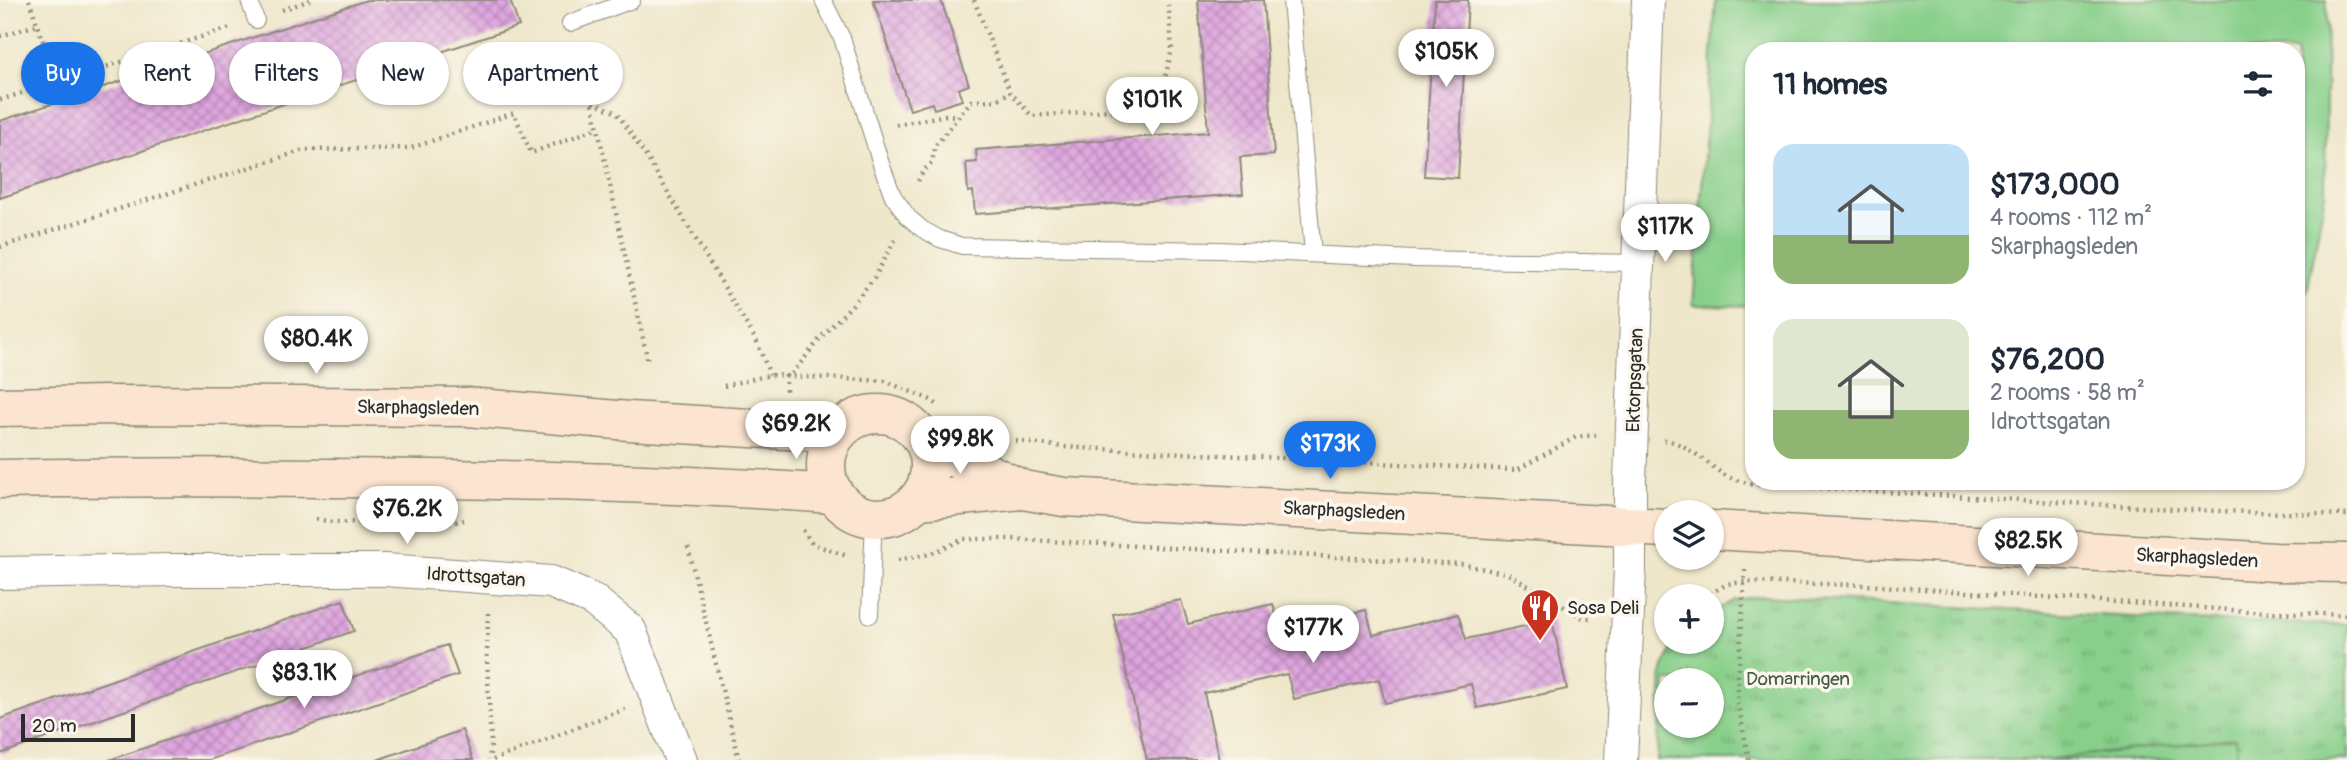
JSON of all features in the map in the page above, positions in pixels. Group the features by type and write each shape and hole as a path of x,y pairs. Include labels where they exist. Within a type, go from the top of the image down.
{"main road":[{"name":"Skarphagsleden","path":"0,407 468,407 629,421 836,433"},
{"path":"881,413 902,418 919,432 927,444 930,472 919,500 908,510 891,516 858,516 845,508 832,494 825,461 836,433 859,416 881,413"},
{"name":"Skarphagsleden","path":"927,444 1023,490"},
{"path":"0,479 434,479 626,484 832,494"},
{"name":"Skarphagsleden","path":"919,500 1023,490 1064,496 1648,527"},
{"name":"Skarphagsleden","path":"1724,531 2347,564"}],"street":[{"name":"Ektorpsgatan","path":"1621,760 1628,619 1648,527 1633,437 1648,0"},
{"name":"Idrottsgatan","path":"0,573 385,570 551,582 593,600 630,630 681,760"}],"lane":[{"path":"249,0 256,20"},
{"path":"570,23 632,0"},
{"path":"822,0 842,37 893,195 904,213 940,239 962,246 1219,250 1414,259 1639,263"},
{"path":"1291,0 1313,254"},
{"path":"870,615 874,518"}],"path":[{"path":"29,0 43,42"},
{"path":"974,0 1010,92 1032,116 1124,109 1149,100 1164,82 1172,49 1168,0"},
{"path":"105,67 256,20"},
{"path":"570,23 575,42"},
{"path":"0,36 37,25"},
{"path":"792,375 822,336 874,278 924,170 932,163 935,146 958,116 971,101 998,100 1010,92"},
{"path":"0,100 21,93"},
{"path":"593,105 648,362"},
{"path":"600,105 617,113 648,159 757,342 770,375 885,381 931,400 948,413"},
{"path":"0,247 304,150 411,148 514,113 531,153 598,128"},
{"path":"872,133 907,122 946,115 958,116"},
{"path":"1013,441 1063,447 1517,470 1576,437 1600,435 1671,441 1701,456 1725,476 1745,482"},
{"path":"1852,490 2176,509 2347,514"},
{"path":"794,528 804,530 812,544 835,554 872,561 902,560 930,554 964,539 976,539 1461,564 1508,574 1583,618 1628,619"},
{"path":"688,547 738,760"},
{"path":"489,577 487,658 491,760 655,697"},
{"path":"1744,582 1737,699 1749,760"},
{"path":"1724,586 1744,582 1865,585 2347,615"}],"green space":[{"path":"1716,0 2327,0 2325,193 2305,294 2305,42 1745,42 1745,306 1693,305"},
{"name":"Domarringen","path":"1762,596 2187,620 2347,625 2347,760 2238,760 2235,738 2043,760 1657,760 1658,738 1724,738 1724,668 1663,668 1669,654 1724,654 1724,606 1734,600"},
{"path":"2235,738 2238,760 2043,760"}],"building":[{"path":"367,0 510,0 519,26 471,42 463,42 463,45 449,49 449,42 356,42 356,80 342,85 342,42 240,42"},
{"path":"873,0 941,0 969,85 958,89 962,100 934,109 932,103 910,110"},
{"path":"1198,0 1263,0 1274,155 1240,157 1243,194 975,214 973,191 968,192 966,163 977,162 976,150 1208,132"},
{"path":"1435,0 1468,0 1458,178 1424,176"},
{"path":"229,45 229,105 281,105 0,198 0,121 49,105 105,105 105,86 119,82 119,105 215,105 215,50"},
{"path":"343,600 354,631 0,754 0,719"},
{"path":"1181,600 1188,624 1273,604 1280,629 1366,610 1373,635 1458,614 1466,639 1552,620 1567,689 1477,708 1471,684 1385,703 1379,679 1294,699 1287,674 1204,693 1219,760 1147,760 1113,614"},
{"path":"447,645 458,675 209,760 109,760"},
{"path":"462,730 473,760 377,760"}],"place":[{"name":"Sosa Deli","path":"1540,642"}]}
